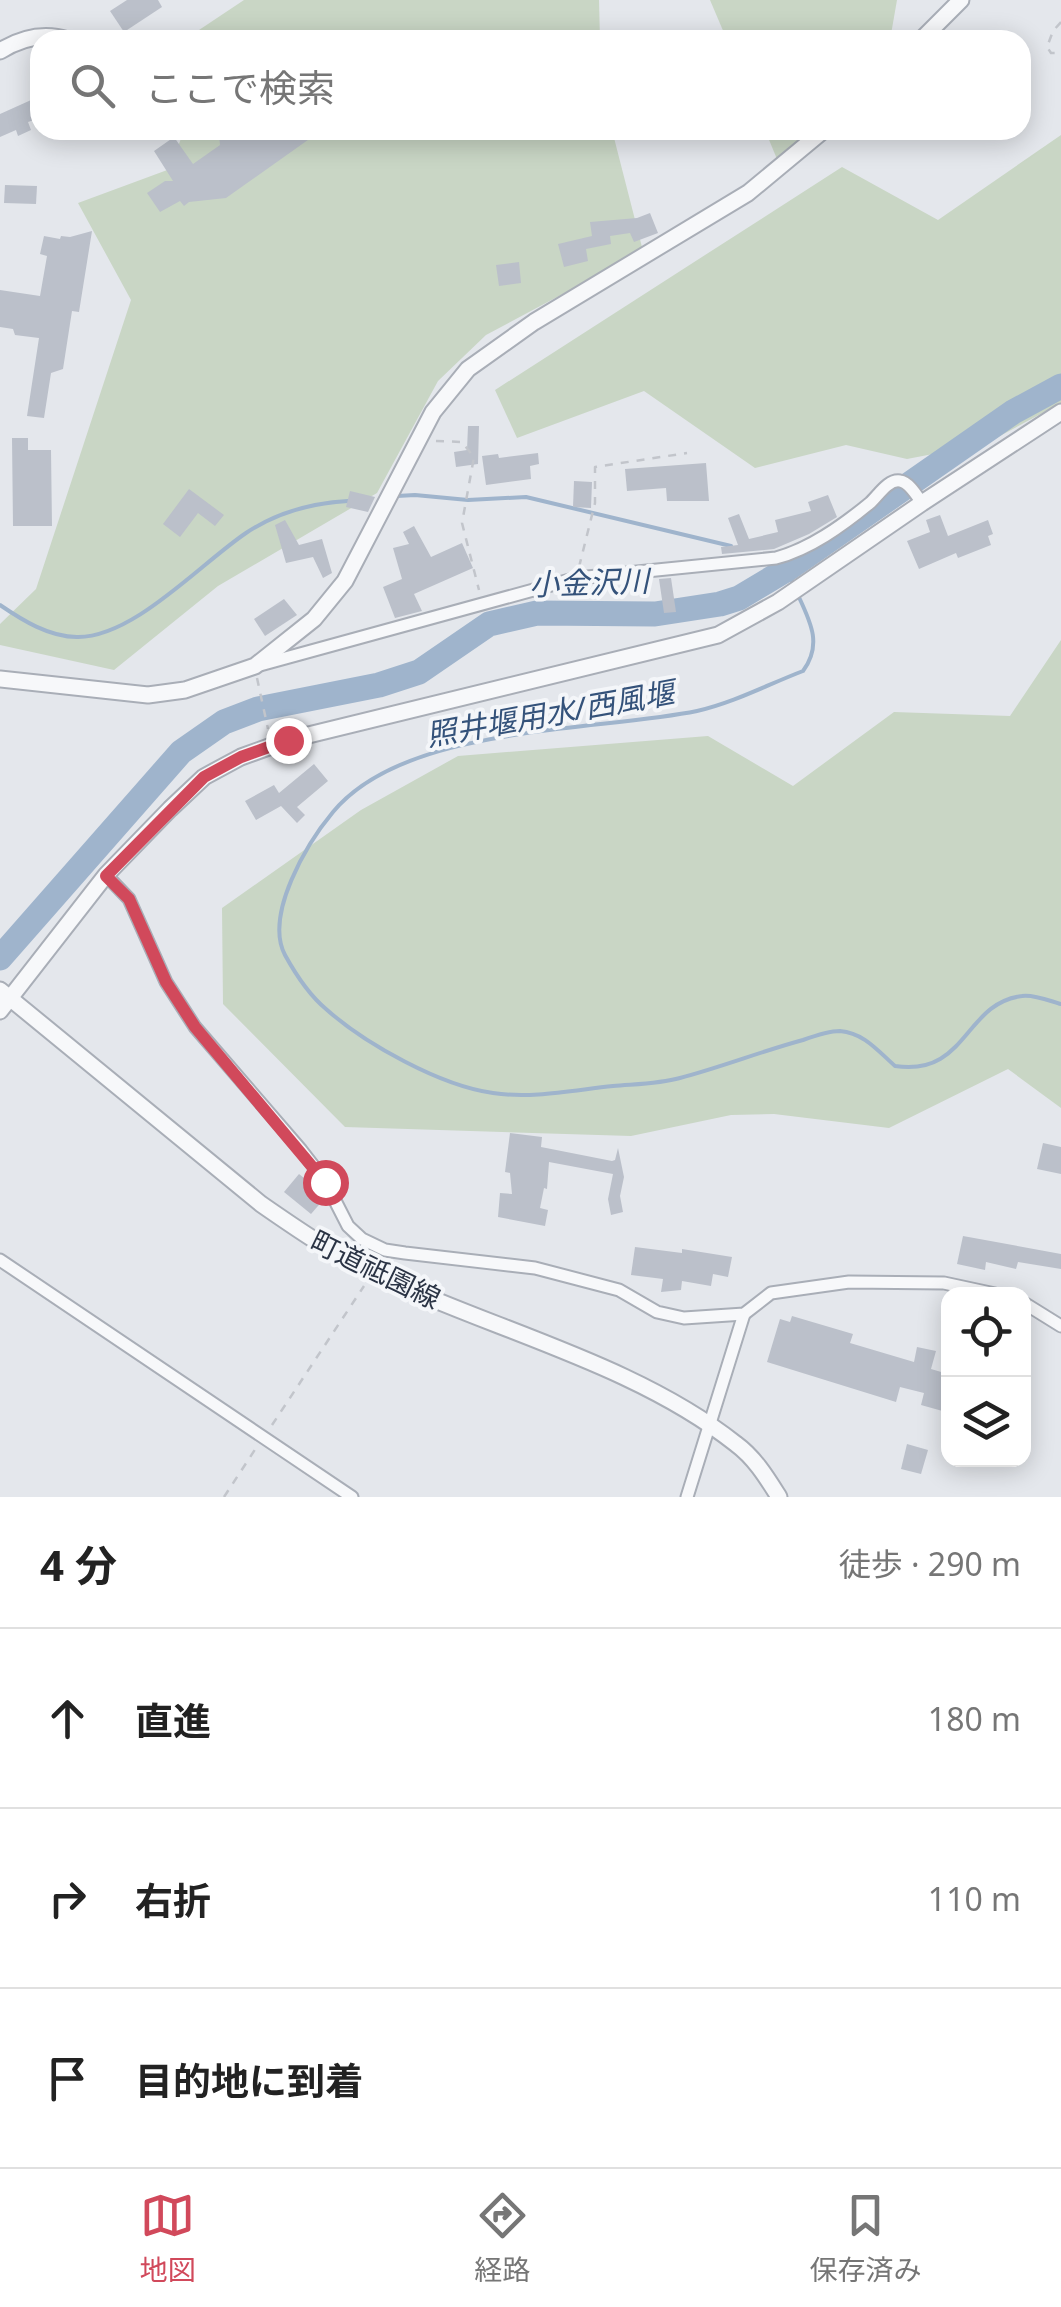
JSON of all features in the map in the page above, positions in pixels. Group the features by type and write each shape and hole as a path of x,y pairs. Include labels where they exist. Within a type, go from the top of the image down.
{"street":[{"path":"931,30 961,0"},
{"path":"0,52 30,39"},
{"path":"256,666 314,619 345,581 434,412 468,369 534,322 748,193 812,140"},
{"path":"3,1000 106,876 204,777 241,757 288,740 718,635 778,602 1061,412"},
{"path":"0,679 148,695 185,690 256,666 576,578 757,560 798,552 898,480 905,482 922,502"},
{"path":"106,876 129,899 166,982 195,1027 301,1150 325,1182 348,1226 362,1240 385,1250 535,1268 619,1290 656,1312 684,1318 744,1314 771,1294 849,1282 944,1283 963,1287"},
{"name":"町道祗園線","path":"3,1000 303,1233 373,1273 657,1392 738,1445 762,1470 779,1497"},
{"path":"0,1260 352,1497"},
{"path":"1031,1307 1061,1326"},
{"path":"687,1497 744,1314"}],"path":[{"path":"1061,22 1052,30 1047,48 1051,53 1061,53"},
{"path":"416,444 462,442 474,457 462,523 482,602"},
{"path":"576,578 595,503 595,467 687,453"},
{"path":"261,694 268,726"},
{"path":"224,1497 373,1273"}],"green space":[{"path":"244,0 599,0 600,30 199,30"},
{"path":"710,0 897,0 892,30 723,30"},
{"path":"1061,135 1061,403 985,444 907,459 846,445 755,468 644,391 517,438 495,390 842,167 938,220"},
{"path":"180,140 615,140 643,251 486,335 438,381 377,493 218,586 114,670 0,645 0,624 36,589 131,300 78,203 170,169"},
{"path":"769,140 811,140 779,164"},
{"path":"1061,640 1061,1108 1008,1069 889,1128 774,1114 731,1115 631,1136 345,1127 223,1004 222,908 361,810 458,756 708,736 793,786 894,712 1010,716"}],"building":[{"path":"127,0 158,0 162,7 127,30 123,30 110,11"},
{"path":"30,100 30,130 18,136 16,130 0,137 0,114"},
{"path":"176,140 193,164 220,145 219,140 308,140 226,198 184,206 180,201 160,212 147,193 165,181 173,181 154,151"},
{"path":"5,185 37,186 36,204 4,203"},
{"path":"650,213 658,233 634,242 630,233 610,236 611,244 586,249 588,261 564,267 558,244 592,236 590,222 637,218"},
{"path":"92,231 79,312 72,311 63,369 51,373 44,418 27,416 39,338 15,335 13,329 0,327 0,290 40,296 47,256 40,254 44,236 60,239"},
{"path":"519,262 521,283 499,286 496,265"},
{"path":"468,426 479,426 478,464 456,467 454,452 467,450"},
{"path":"12,438 28,438 28,450 51,450 52,526 13,526"},
{"path":"538,453 539,464 530,466 531,479 486,485 482,456"},
{"path":"706,463 709,501 667,501 666,488 627,491 625,469"},
{"path":"574,481 592,482 591,508 573,507"},
{"path":"189,489 224,515 215,526 198,513 180,537 163,524"},
{"path":"350,491 375,497 368,512 346,507"},
{"path":"828,495 837,517 809,534 774,549 722,554 721,547 738,545 728,518 739,514 749,539 778,532 775,520 811,511 808,502"},
{"path":"940,515 948,536 988,520 993,534 988,536 991,545 958,558 956,553 919,569 907,541 930,532 926,520"},
{"path":"285,520 299,545 322,539 332,573 323,578 313,557 286,563 275,525"},
{"path":"414,526 431,557 462,543 473,568 414,594 422,611 395,618 383,587 402,579 393,548 409,544 403,532"},
{"path":"671,578 676,612 664,613 659,579"},
{"path":"284,599 297,615 265,636 254,619"},
{"path":"314,764 328,781 297,807 305,815 297,823 281,806 256,820 245,801 274,785 279,793"},
{"path":"510,1133 542,1137 541,1147 612,1161 618,1148 624,1177 620,1196 623,1212 611,1215 608,1199 613,1174 549,1162 547,1189 544,1188 540,1208 548,1210 545,1226 498,1217 500,1193 512,1194 510,1173 505,1172"},
{"path":"1043,1143 1061,1147 1061,1174 1037,1169"},
{"path":"299,1174 324,1199 311,1214 284,1192"},
{"path":"963,1236 1061,1254 1061,1269 1018,1262 1016,1269 986,1262 985,1270 957,1264"},
{"path":"635,1247 732,1257 728,1277 713,1274 711,1286 682,1281 681,1290 661,1292 663,1279 631,1275"},
{"path":"792,1316 853,1334 850,1343 914,1362 917,1347 936,1351 931,1369 941,1372 941,1411 921,1405 924,1393 900,1387 896,1402 767,1362 780,1319 790,1322"},
{"path":"907,1444 928,1450 921,1474 901,1469"}],"waterway":[{"name":"小金沢川","path":"0,958 181,752 224,722 258,709 379,685 419,672 489,624 537,613 655,614 739,598 789,568 1013,412 1061,386"},
{"path":"397,496 468,500 526,497 731,546"},
{"path":"0,605 56,634 98,634 143,613 258,526 295,510 348,501"},
{"name":"照井堰用水/西風堰","path":"773,561 789,568 793,585"},
{"name":"照井堰用水/西風堰","path":"797,593 810,623 813,642 803,671 697,711 453,747 406,762 365,784 323,825 301,860 284,900 280,939 298,977 326,1009 382,1049 450,1082 508,1095 672,1080 835,1031 863,1039 895,1066 919,1066 952,1051 988,1011 1003,1001 1026,996 1061,1004"}],"route":[{"path":"288,740 241,757 204,777 106,876 129,899 166,982 195,1027 325,1182"}]}
